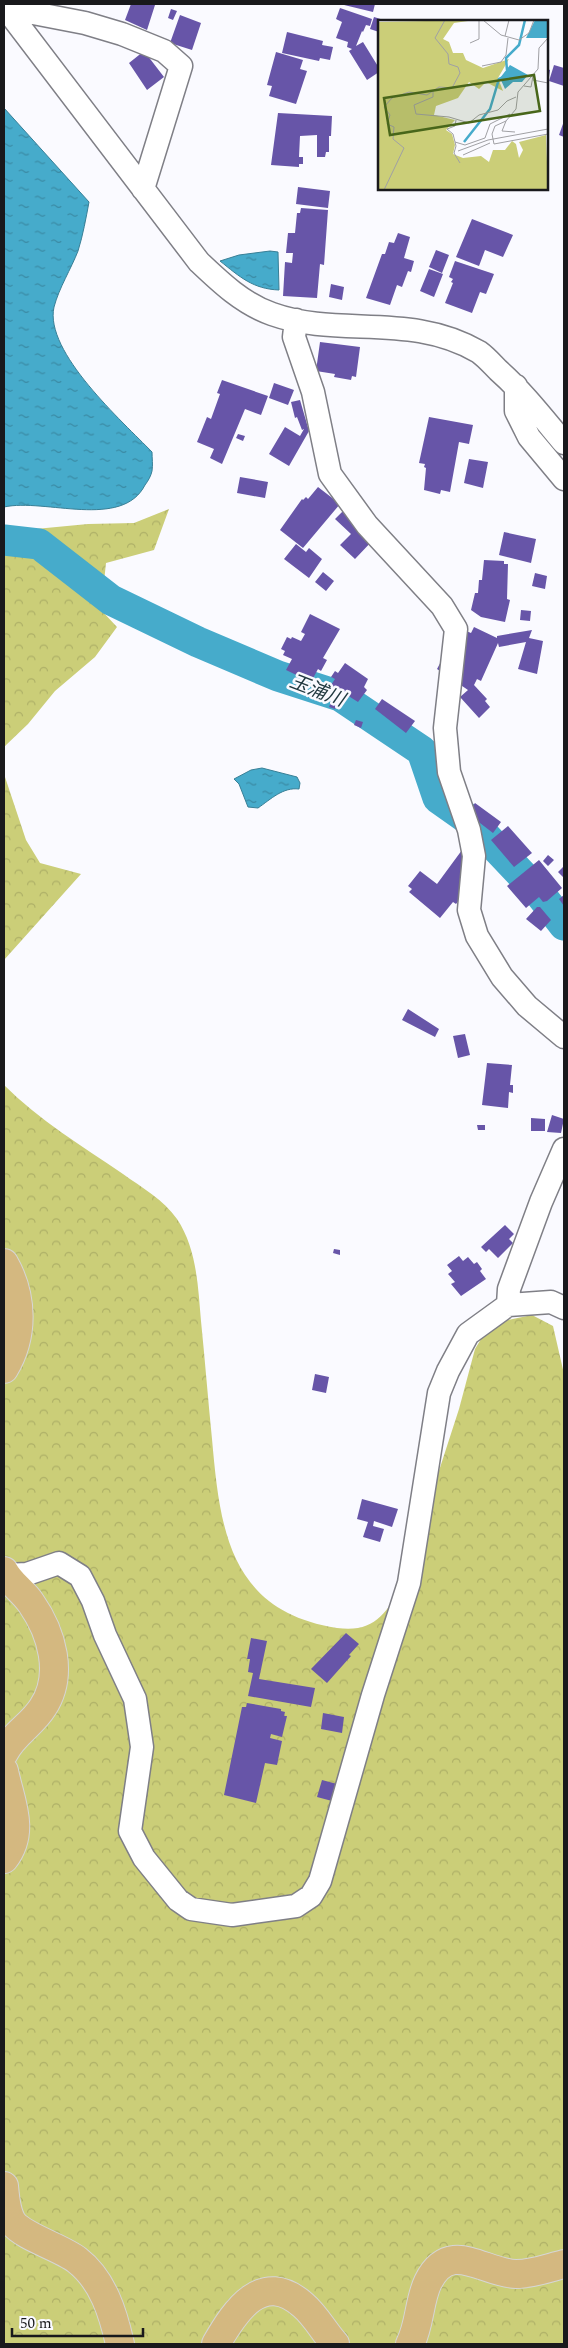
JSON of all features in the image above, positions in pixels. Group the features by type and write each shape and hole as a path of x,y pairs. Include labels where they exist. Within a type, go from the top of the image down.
{"main road":[{"path":"4,1263 12,1277 19,1304 18,1332 10,1359 4,1369"},
{"path":"4,1754 9,1741 39,1714 51,1695 56,1674 52,1650 44,1626 31,1603 5,1573"},
{"path":"4,1771 14,1809 16,1828 13,1844 4,1859"},
{"path":"4,2186 6,2203 13,2223 22,2230 77,2260 95,2278 107,2300 120,2344"},
{"path":"410,2344 419,2319 427,2284 436,2270 448,2261 463,2260 514,2274 532,2273 564,2264"},
{"path":"216,2344 242,2304 258,2293 276,2291 292,2297 304,2306 335,2344"}],"street":[{"path":"8,11 88,13 122,34 164,51 181,66 143,189"},
{"path":"8,11 199,262 227,288 273,315 321,324 398,327 432,333 460,343 481,353 516,386 564,443"},
{"path":"296,320 294,337 313,392 330,474 367,525 442,606 456,628 444,728 449,772 468,830 474,856 469,910 477,936 502,977 527,1006 564,1037"},
{"path":"516,386 516,411 528,437 564,479"},
{"path":"508,1305 509,1289 541,1202 564,1149"},
{"path":"5,1573 28,1574 59,1563 80,1576 94,1601 104,1636 135,1699 142,1746 130,1831 144,1858 178,1900 191,1909 232,1915 296,1906 311,1896 320,1881 373,1695 409,1582 439,1392 448,1371 468,1334 508,1305 552,1302 564,1308"}],"green space":[{"path":"169,509 154,550 106,563 101,610 117,627 95,657 55,691 28,724 4,747 4,532 88,524 134,523"},
{"path":"4,774 26,840 40,863 81,874 4,960"},
{"path":"4,1085 46,1121 159,1200 172,1212 184,1231 193,1255 197,1282 215,1472 227,1534 237,1561 252,1584 273,1604 301,1619 337,1628 350,1629 370,1624 384,1613 402,1585 459,1409 475,1349 484,1334 508,1320 532,1315 553,1326 564,1374 564,2344 4,2344"}],"water":[{"path":"4,108 89,202 78,251 54,307 54,325 61,344 73,365 88,385 152,452 152,471 145,485 134,498 119,506 101,509 21,505 4,507"},
{"path":"270,251 278,252 279,290 254,285 220,261 239,255"},
{"path":"262,768 297,777 300,783 299,789 282,792 258,808 248,807 239,784 234,779 251,770"}],"building":[{"path":"131,4 155,5 147,30 125,20"},
{"path":"340,4 375,4 373,12"},
{"path":"340,8 372,19 370,26 366,25 362,31 356,46 363,42 378,66 378,73 367,80 349,51 352,49 347,47 348,42 336,38 342,22 336,19"},
{"path":"171,9 177,11 173,20 168,18"},
{"path":"180,15 201,23 192,50 170,43"},
{"path":"374,17 384,20 378,20 378,32 370,29"},
{"path":"287,32 323,41 322,45 333,47 330,60 320,58 319,61 282,53"},
{"path":"144,51 164,77 147,90 129,63"},
{"path":"276,52 303,60 300,69 307,71 296,104 269,96 272,86 267,85"},
{"path":"554,65 564,68 564,86 549,81"},
{"path":"278,113 332,116 329,152 326,152 325,157 317,157 317,135 300,136 299,157 303,157 303,164 299,164 299,167 271,165"},
{"path":"564,121 564,137 559,135"},
{"path":"298,187 330,191 328,208 296,204"},
{"path":"301,208 328,210 324,265 320,264 317,298 283,296 285,262 292,263 293,253 286,253 288,233 295,233 297,213 300,213"},
{"path":"472,219 513,235 503,257 485,250 479,266 456,257"},
{"path":"398,233 410,237 404,258 414,261 411,272 408,271 402,287 397,285 390,305 366,298 382,254 385,254 389,242 394,243"},
{"path":"436,250 449,255 442,273 429,267"},
{"path":"455,261 494,274 486,294 480,292 472,313 445,303 453,283 451,282 453,279 449,277"},
{"path":"429,269 443,274 434,297 420,291"},
{"path":"331,284 344,287 342,300 329,297"},
{"path":"320,342 360,347 356,377 352,376 351,380 334,377 335,374 316,371"},
{"path":"222,380 268,396 261,415 245,409 222,464 210,458 214,449 197,442 207,417 211,419 220,394 217,393"},
{"path":"274,383 294,390 288,405 269,398"},
{"path":"300,400 309,431 289,466 269,454 285,427 300,436 304,429 302,430 297,417 295,418 291,402"},
{"path":"429,417 473,425 469,444 459,442 450,492 441,490 440,494 424,490 426,468 424,467 425,464 419,463"},
{"path":"238,434 245,436 243,441 236,438"},
{"path":"469,459 488,462 483,488 464,483"},
{"path":"240,477 268,482 265,498 237,493"},
{"path":"318,487 340,504 303,548 280,530 302,499 306,497 308,499"},
{"path":"344,510 374,539 355,559 340,545 351,534 335,519"},
{"path":"504,532 536,539 531,563 499,555"},
{"path":"296,544 306,552 309,548 322,559 309,578 284,559"},
{"path":"484,560 504,561 504,564 508,564 507,599 510,600 505,622 481,617 471,610 475,593 478,593 479,580 482,580"},
{"path":"323,572 334,581 326,591 315,582"},
{"path":"535,573 547,576 545,589 532,586"},
{"path":"521,610 531,611 530,621 520,620"},
{"path":"310,614 340,629 323,658 327,660 321,671 318,669 311,682 286,670 292,659 283,655 285,651 281,649 287,637 301,641 305,634 301,632"},
{"path":"474,627 497,638 497,636 532,630 529,638 543,641 537,674 518,669 526,642 499,647 498,643 481,681 477,679 474,685 487,699 485,701 490,707 479,718 460,697 468,690 437,669 459,628 471,633"},
{"path":"345,663 368,679 364,687 367,690 358,702 331,685 335,679 331,677 335,671 338,673"},
{"path":"382,699 415,721 406,733 375,709"},
{"path":"331,702 338,705 335,709 329,707"},
{"path":"356,720 363,722 361,728 354,725"},
{"path":"475,803 501,822 493,833 467,813"},
{"path":"508,826 532,853 514,867 491,840"},
{"path":"462,850 476,880 456,904 453,902 440,918 409,892 412,889 408,886 420,871 437,884"},
{"path":"548,855 554,860 548,866 543,861"},
{"path":"539,860 562,888 547,901 543,902 539,897 526,908 507,886"},
{"path":"563,867 564,869 564,878 558,872"},
{"path":"564,895 564,906 559,899"},
{"path":"537,907 540,907 551,920 541,931 526,919"},
{"path":"408,1009 439,1029 435,1037 402,1020"},
{"path":"465,1034 470,1055 458,1058 453,1036"},
{"path":"487,1063 512,1065 510,1085 513,1085 513,1093 509,1092 508,1108 482,1105"},
{"path":"552,1115 564,1119 561,1133 547,1132"},
{"path":"531,1118 545,1119 545,1131 531,1131"},
{"path":"477,1125 485,1125 485,1130 478,1130"},
{"path":"505,1225 514,1234 509,1239 513,1243 498,1258 489,1249 486,1252 481,1247"},
{"path":"334,1249 340,1250 340,1255 333,1253"},
{"path":"459,1256 463,1261 468,1257 474,1264 477,1262 482,1269 480,1271 486,1279 461,1296 451,1284 455,1282 448,1274 452,1271 447,1265"},
{"path":"315,1374 329,1377 326,1393 312,1390"},
{"path":"362,1499 398,1509 392,1527 374,1521 373,1526 384,1529 380,1542 363,1537 368,1522 357,1519"},
{"path":"346,1633 359,1644 327,1683 311,1669"},
{"path":"251,1638 267,1641 259,1679 315,1688 311,1707 248,1696 253,1673 248,1672 250,1659 247,1659"},
{"path":"247,1703 281,1709 281,1711 285,1712 284,1716 287,1716 282,1737 271,1734 270,1738 282,1741 277,1765 265,1763 256,1803 224,1795 242,1707 246,1707"},
{"path":"323,1713 344,1717 342,1733 321,1729"},
{"path":"322,1780 337,1784 332,1801 317,1797"}],"waterway":[{"name":"玉浦川","path":"4,540 39,544 111,600 198,642 278,676 340,696 422,751 438,798 472,822 540,894 564,925"}]}
